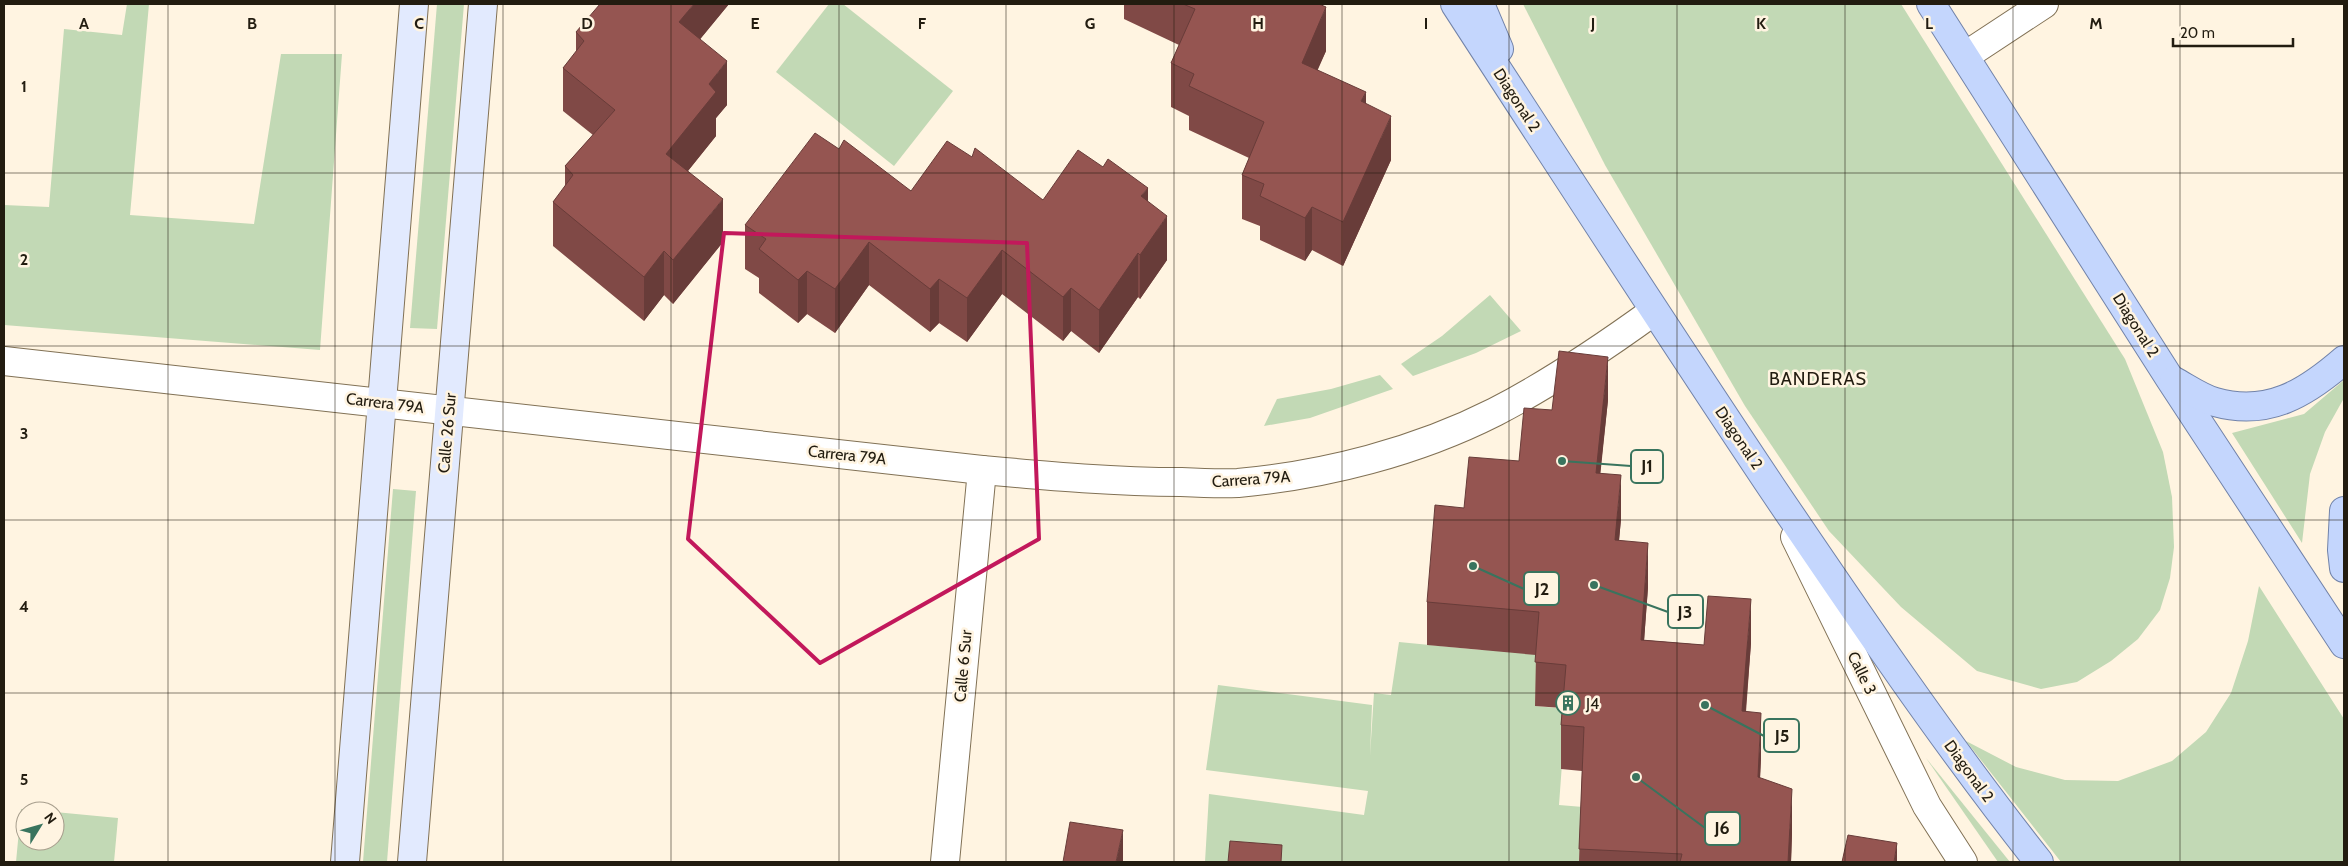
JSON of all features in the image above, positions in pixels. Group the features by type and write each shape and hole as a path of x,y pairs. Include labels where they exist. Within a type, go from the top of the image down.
{"main road":[{"path":"345,862 384,403 414,4"},
{"name":"Calle 26 Sur","path":"412,862 483,4"},
{"name":"Diagonal 2","path":"1455,4 1654,311 1896,670 1988,797 2039,862"},
{"path":"1480,4 1526,113"},
{"name":"Diagonal 2","path":"1931,4 2170,379 2344,644"},
{"path":"2170,379 2214,402 2261,407 2296,395 2344,360"},
{"path":"2344,511 2342,550 2344,568"}],"street":[{"path":"1965,56 2044,4"},
{"name":"Carrera 79A","path":"4,361 982,470 1123,482 1236,483 1305,474 1412,447 1494,412 1548,383 1654,311"},
{"name":"Calle 6 Sur","path":"945,862 982,470"},
{"name":"Calle 3","path":"1767,480 1927,806 1963,862"}],"highlighted area":[{"path":"724,233 1027,243 1039,539 820,663 688,539"}],"green space":[{"path":"127,4 149,4 130,215 254,224 281,54 342,54 320,350 4,325 4,205 49,207 64,29 122,35"},
{"path":"437,4 464,4 437,329 410,328"},
{"path":"829,4 843,4 953,91 894,166 776,72"},
{"path":"1523,4 1901,4 2125,359 2163,452 2172,497 2174,547 2170,578 2160,610 2138,639 2111,661 2077,682 2041,689 1977,671 1901,607 1829,531 1745,406 1605,165"},
{"path":"1490,295 1521,331 1476,353 1413,376 1401,364 1442,336"},
{"path":"1380,375 1393,389 1310,418 1264,426 1277,399 1331,389"},
{"path":"2344,380 2344,398 2325,432 2310,474 2302,543 2232,433 2304,414"},
{"path":"393,489 416,491 387,862 363,862"},
{"path":"2259,586 2344,719 2344,862 2061,862 1966,741 2016,767 2065,780 2118,781 2172,761 2206,732 2231,693 2248,641"},
{"path":"1544,587 1536,706 1566,709 1559,805 1583,807 1580,862 1205,862 1209,794 1364,815 1368,791 1206,770 1218,685 1372,705 1370,756 1374,693 1391,695 1399,642 1481,650"},
{"path":"1926,758 2010,862 1998,862"},
{"path":"65,813 118,818 114,862 16,862 17,851 65,851"}],"building":[{"path":"600,4 694,4 679,22 727,61 709,84 716,92 666,154 723,199 673,260 664,251 644,277 553,202 573,175 565,166 615,110 563,68 584,41 576,32"},
{"path":"1183,4 1319,4 1326,7 1302,63 1366,92 1361,101 1391,116 1343,222 1312,207 1305,218 1260,196 1264,184 1242,175 1264,122 1189,86 1194,74 1171,63 1195,9"},
{"path":"815,133 839,149 844,140 911,191 947,141 972,157 975,148 1043,200 1078,150 1103,167 1108,159 1148,188 1141,196 1167,216 1140,255 1138,253 1099,310 1071,288 1063,297 1002,250 967,298 939,279 930,289 869,242 835,289 807,271 798,280 759,249 766,239 745,225"},
{"path":"1559,351 1608,357 1596,473 1621,475 1615,540 1648,543 1641,640 1704,645 1708,596 1751,599 1742,711 1761,713 1758,777 1792,789 1788,862 1680,862 1682,854 1579,849 1584,727 1561,725 1566,665 1535,662 1539,612 1427,602 1435,505 1464,508 1469,457 1519,461 1524,408 1552,410"},
{"path":"1070,822 1123,830 1116,862 1063,862"},
{"path":"1848,835 1897,843 1894,862 1842,862"},
{"path":"1230,841 1282,845 1281,862 1228,862"}],"place":[{"name":"J1","path":"1562,461"},
{"name":"J2","path":"1473,566"},
{"name":"J3","path":"1594,585"},
{"name":"J4","path":"1568,703"},
{"name":"J5","path":"1705,705"},
{"name":"J6","path":"1636,777"}],"district":[{"name":"BANDERAS","path":"1818,379"}]}
